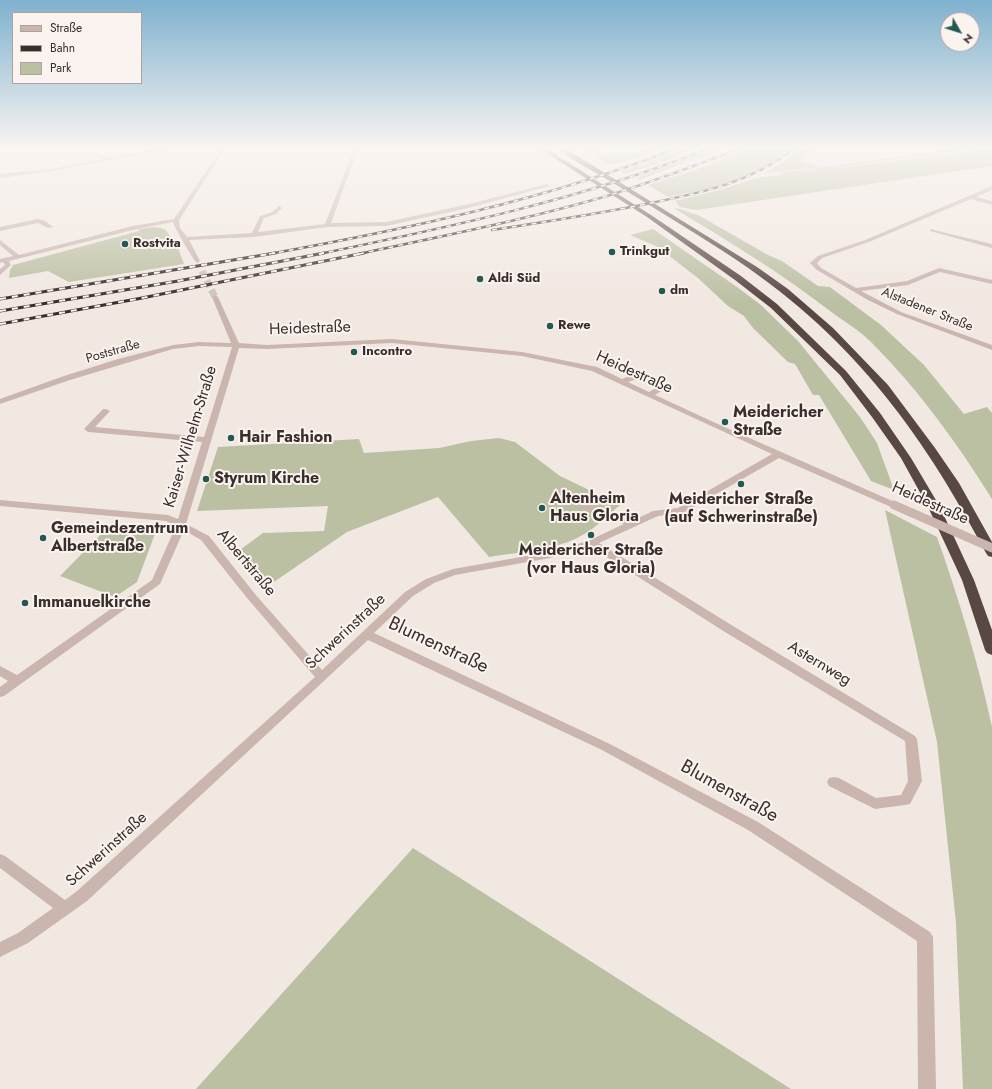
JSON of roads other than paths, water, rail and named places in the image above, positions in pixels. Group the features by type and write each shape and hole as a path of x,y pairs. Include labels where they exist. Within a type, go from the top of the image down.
{"highway":[{"path":"623,200 738,278 774,306 843,373 876,415 902,452 934,507 968,580 992,650"},
{"path":"646,200 728,250 778,285 825,325 870,370 893,396 941,463 968,506 992,553"}],"street":[{"path":"189,200 176,220 176,226 178,232 185,238 197,261"},
{"path":"327,225 337,200"},
{"path":"185,238 254,235 327,225 392,223 489,200"},
{"name":"Alstadener Straße","path":"964,200 888,233 815,260 813,263 820,269 855,290 899,314 992,348"},
{"path":"980,200 992,203"},
{"path":"254,235 262,217 274,213 279,208"},
{"path":"3,261 133,228 176,220"},
{"path":"0,229 38,221 43,222 50,227"},
{"path":"932,230 992,246"},
{"path":"0,242 18,257"},
{"path":"0,273 8,265 3,261"},
{"name":"Alstadener Straße","path":"855,290 908,284 939,270 992,282"},
{"path":"214,297 236,345"},
{"name":"Heidestraße","path":"236,345 267,347 392,341 522,354 594,369 779,454 992,548"},
{"name":"Poststraße","path":"0,402 67,378 173,347 216,344 236,345"},
{"name":"Kaiser-Wilhelm-Straße","path":"0,693 156,582 180,525 236,345"},
{"path":"621,382 646,376"},
{"path":"649,394 665,384"},
{"path":"106,411 88,429 206,440"},
{"name":"Schwerinstraße","path":"0,950 23,938 82,896 322,677 409,594 430,581 453,572 550,555 592,543 656,513 680,511 779,454"},
{"path":"561,489 584,506 632,524"},
{"name":"Albertstraße","path":"0,503 168,518 205,538 251,596 322,677"},
{"name":"Asternweg","path":"592,543 728,629 911,739 915,781 905,800 876,804 834,782"},
{"name":"Blumenstraße","path":"366,634 606,747 746,822 925,937 927,1089"},
{"path":"0,670 17,681"},
{"path":"0,860 65,909"}],"tunnel":[{"path":"202,271 215,297"},
{"path":"645,377 661,384"}],"railway":[{"path":"269,254 424,223 519,200"},
{"path":"321,254 467,222 554,200"},
{"path":"359,254 545,213 594,200"},
{"path":"492,230 611,211 667,200"},
{"path":"0,299 275,253"},
{"path":"0,324 142,298 364,253"},
{"path":"0,311 178,281 321,254"}],"place":[{"name":"Rostvita","path":"125,244"},
{"name":"Trinkgut","path":"612,252"},
{"name":"Aldi Süd","path":"480,279"},
{"name":"dm","path":"662,291"},
{"name":"Rewe","path":"550,326"},
{"name":"Incontro","path":"354,352"},
{"name":"Meidericher Straße","path":"725,422"},
{"name":"Hair Fashion","path":"231,438"},
{"name":"Styrum Kirche","path":"206,479"},
{"name":"Meidericher Straße (auf Schwerinstraße)","path":"741,484"},
{"name":"Altenheim Haus Gloria","path":"542,508"},
{"name":"Meidericher Straße (vor Haus Gloria)","path":"591,535"},
{"name":"Gemeindezentrum Albertstraße","path":"43,538"},
{"name":"Immanuelkirche","path":"25,603"}]}
